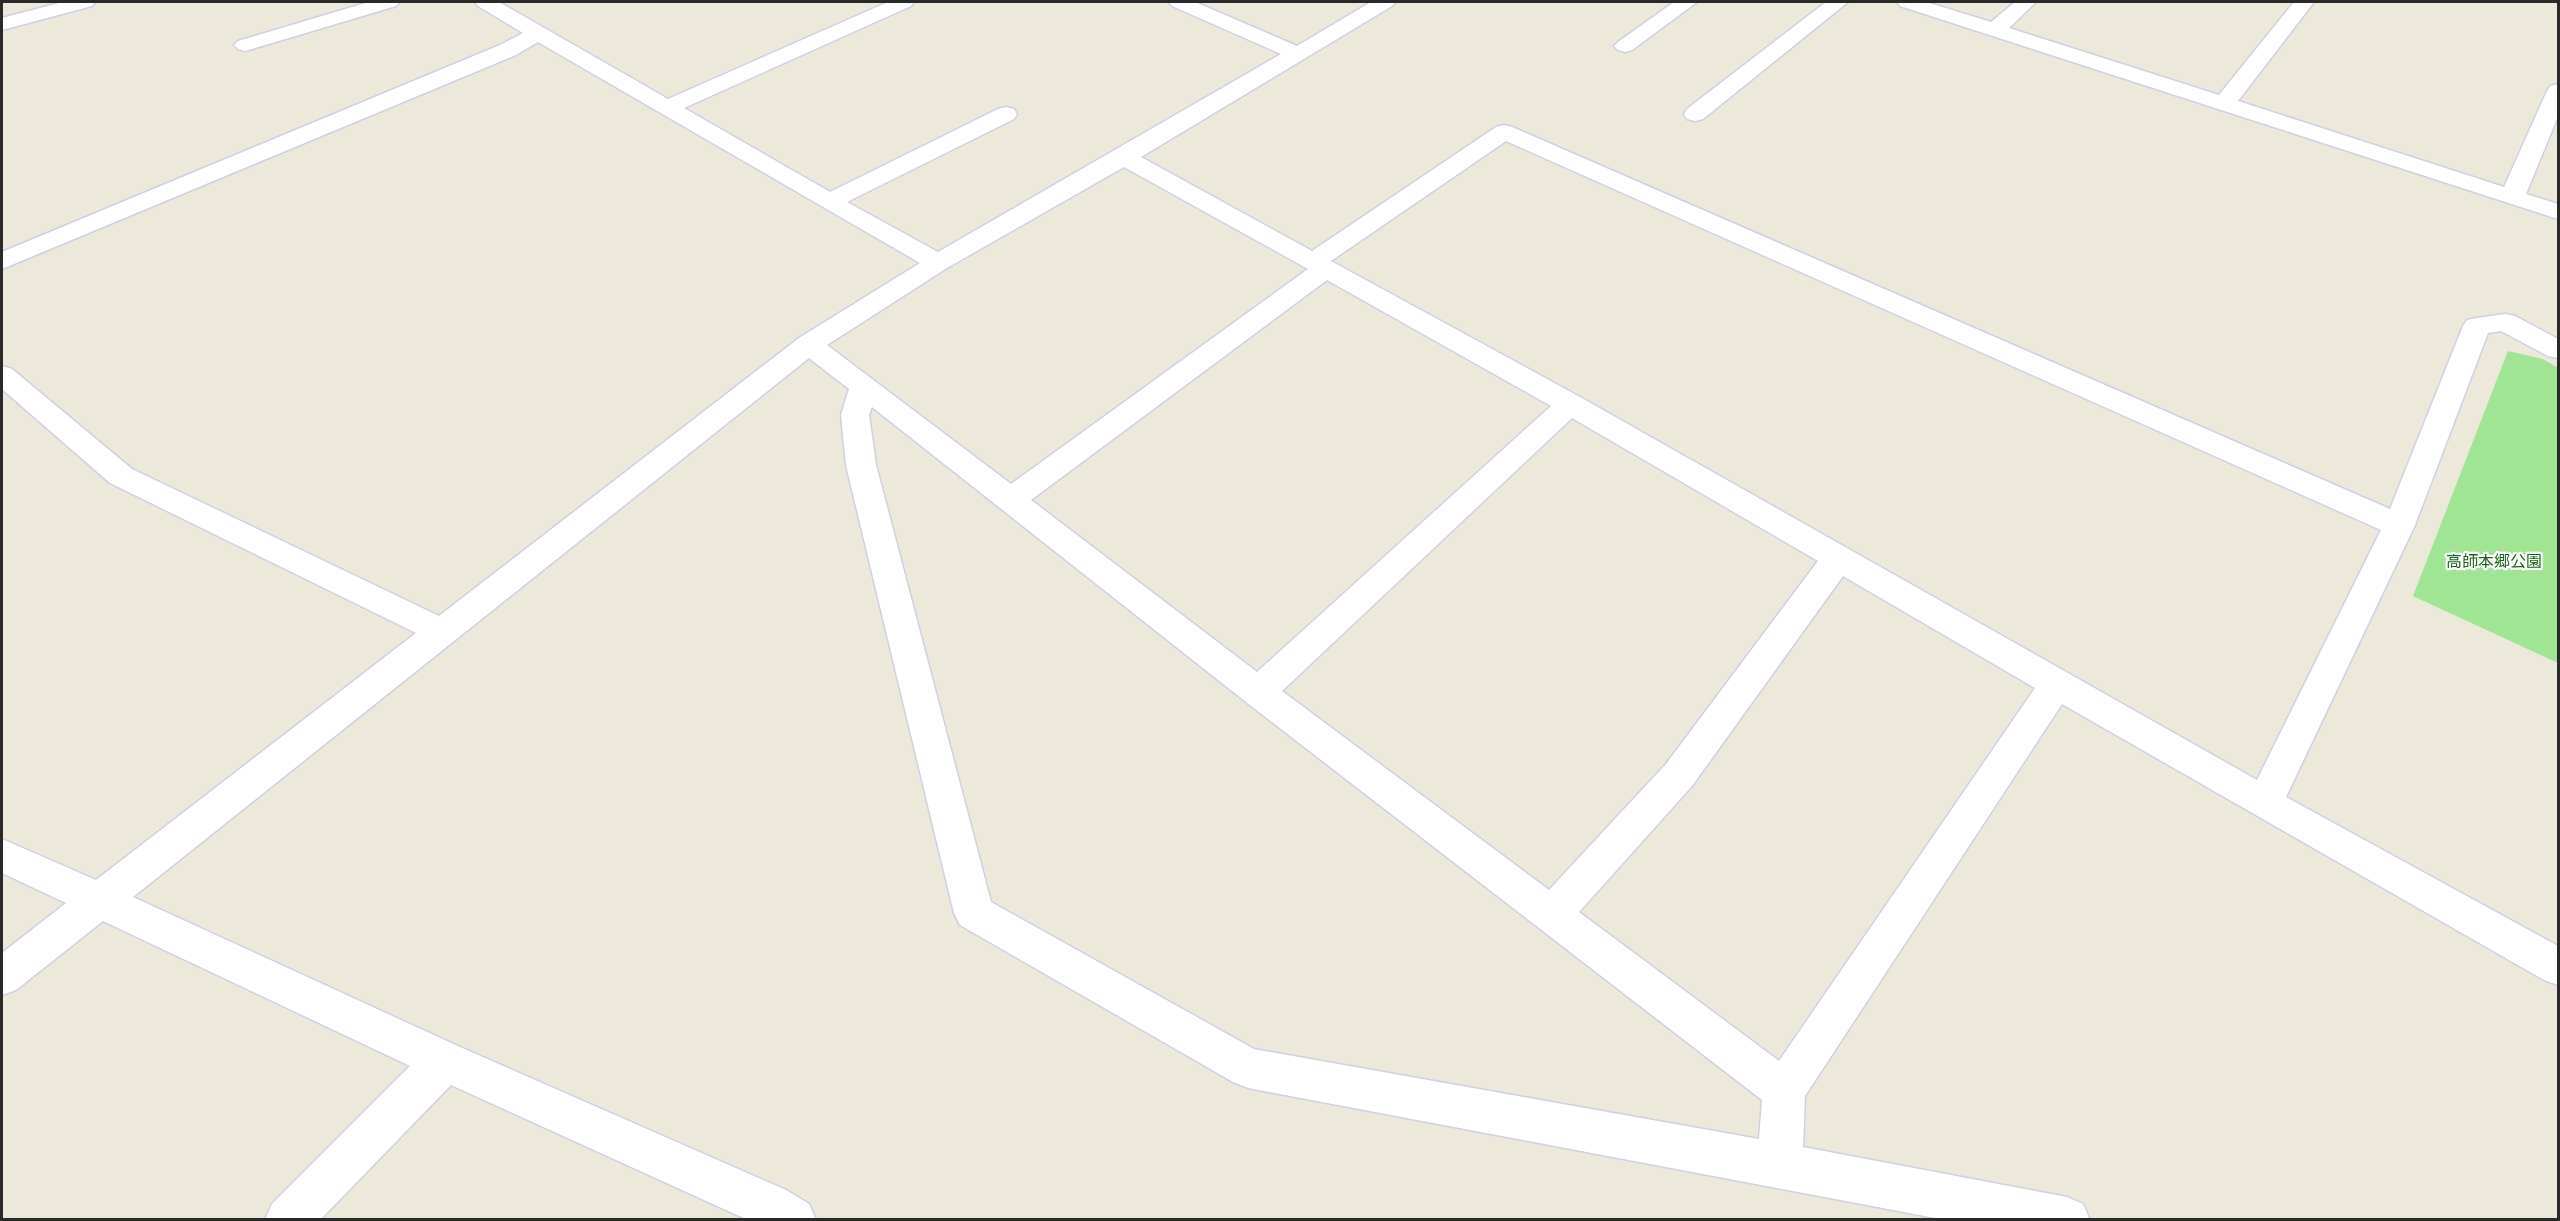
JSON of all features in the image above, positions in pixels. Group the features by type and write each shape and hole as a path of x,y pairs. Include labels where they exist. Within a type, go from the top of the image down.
{"street":[{"path":"2,24 85,2"},
{"path":"245,45 389,2"},
{"path":"485,2 938,263"},
{"path":"666,108 904,2"},
{"path":"1179,2 1296,52"},
{"path":"2,977 810,344 938,263 1124,157 1296,52 1385,2"},
{"path":"1624,46 1688,2"},
{"path":"1695,114 1838,2"},
{"path":"1907,2 2559,213"},
{"path":"1995,30 2026,2"},
{"path":"2224,104 2304,2"},
{"path":"7,252 497,54 539,33"},
{"path":"2512,198 2559,91"},
{"path":"829,202 1006,114"},
{"path":"1010,501 1319,265 1504,132 2398,525"},
{"path":"1124,157 1570,404 2264,803 2559,967"},
{"path":"2264,803 2398,525 2477,326 2505,322 2559,350"},
{"path":"810,344 1258,692 1784,1090"},
{"path":"2,375 121,476 441,631"},
{"path":"864,386 855,416 861,465 974,913 1248,1068 2067,1220"},
{"path":"1258,692 1570,404"},
{"path":"1553,913 1678,775 1838,558"},
{"path":"1780,1165 1784,1090 2057,683"},
{"path":"2,855 445,1060 770,1206 793,1220"},
{"path":"288,1220 445,1060"}],"green space":[{"name":"高師本郷公園","path":"2508,351 2543,359 2558,368 2558,663 2413,596"}]}
